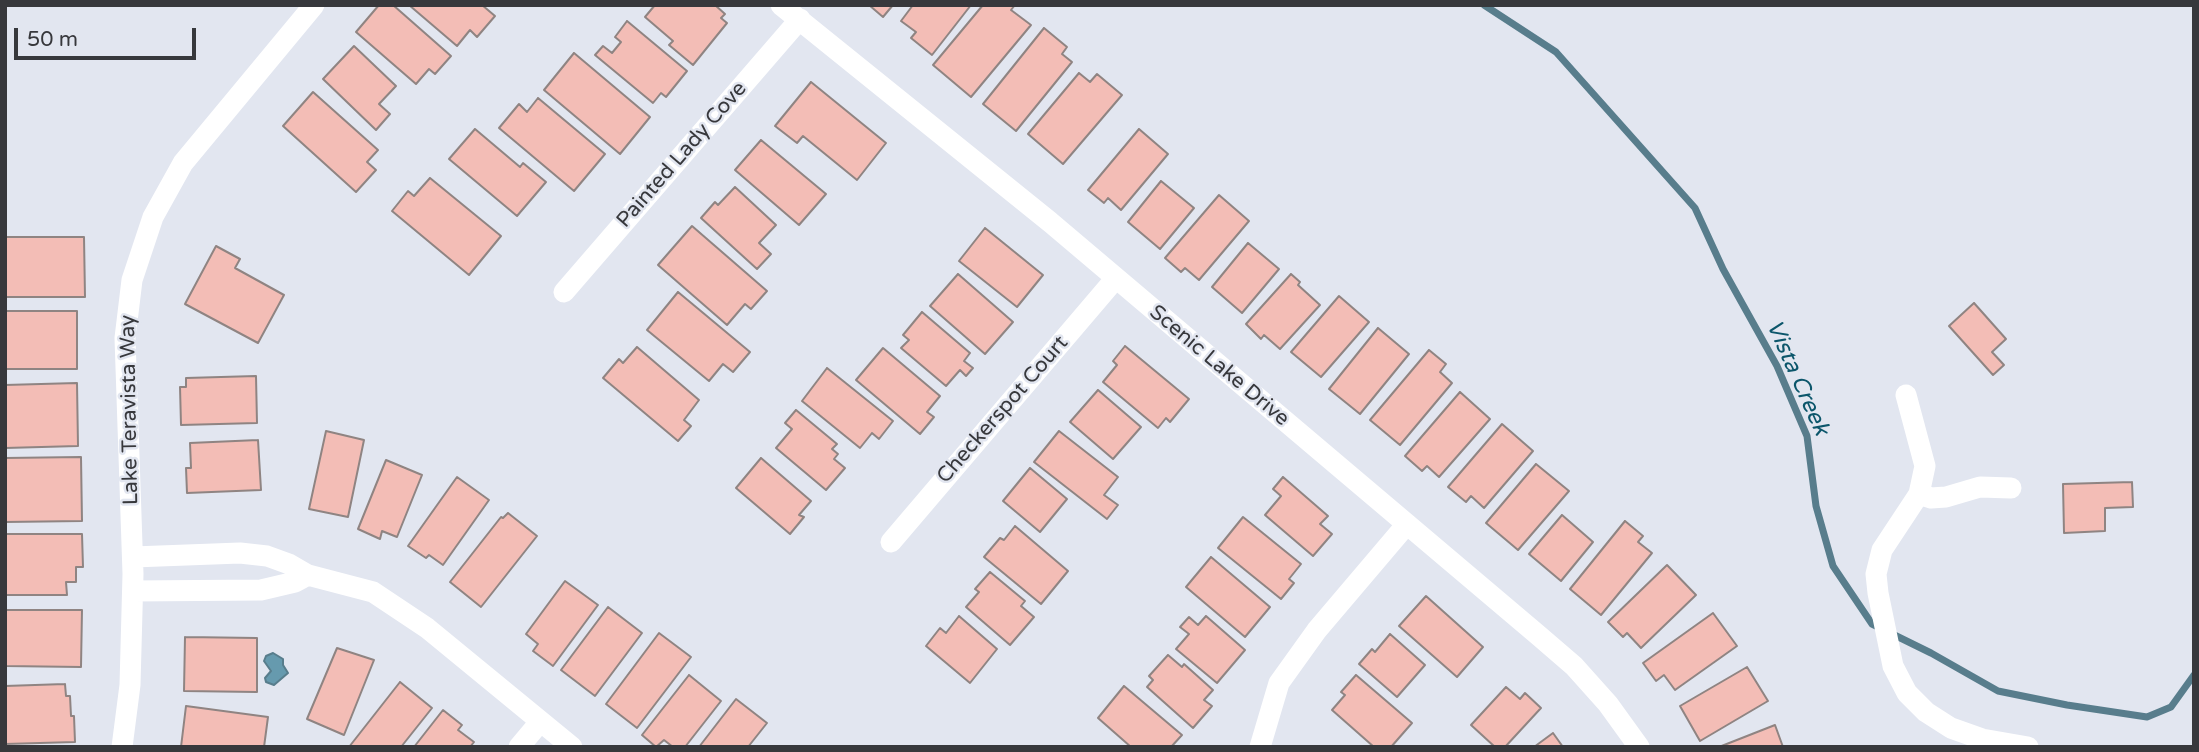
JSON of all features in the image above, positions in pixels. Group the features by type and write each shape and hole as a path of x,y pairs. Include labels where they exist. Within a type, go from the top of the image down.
{"street":[{"name":"Lake Teravista Way","path":"122,747 130,685 133,591 125,338 132,280 153,217 183,163 314,5"},
{"name":"Scenic Lake Drive","path":"781,5 1116,278 1574,666 1608,704 1639,747"},
{"name":"Painted Lady Cove","path":"564,292 800,19"},
{"name":"Checkerspot Court","path":"891,542 1116,278"},
{"path":"1906,395 1925,466 1919,494 1882,550 1877,574 1881,612 1891,657 1907,693 1926,712 1951,728 1982,738 2028,747"},
{"path":"1919,494 1931,498 1946,497 1980,487 2011,488"},
{"path":"1260,747 1279,683 1317,630 1406,524"},
{"path":"133,558 240,553 267,556 308,575 373,592 427,628 572,747"},
{"path":"133,591 261,590 295,582 308,575"},
{"path":"519,747 540,722"}],"water":[{"path":"273,653 283,659 288,673 274,685 266,682 265,678 271,671 264,661 266,656"}],"building":[{"path":"379,5 393,5 451,56 435,74 429,69 416,84 356,32"},
{"path":"409,5 482,5 495,16 477,37 470,30 457,46"},
{"path":"655,5 715,5 725,14 721,18 727,23 693,65 669,45 673,41 645,17"},
{"path":"869,5 893,5 883,17"},
{"path":"913,5 971,5 932,55 911,38 916,32 901,21"},
{"path":"983,5 1015,5 1011,10 1031,25 971,97 933,65"},
{"path":"627,21 687,71 666,97 661,93 653,103 595,55 603,46 612,53 621,42 615,37"},
{"path":"1044,28 1067,47 1062,54 1072,62 1016,131 983,104"},
{"path":"354,46 396,86 379,104 390,114 376,130 323,79"},
{"path":"574,53 650,117 620,154 544,90"},
{"path":"1079,73 1090,82 1097,74 1122,95 1063,164 1028,134"},
{"path":"811,82 886,143 857,180 803,136 797,143 775,126"},
{"path":"313,92 378,150 367,162 376,170 356,192 283,126"},
{"path":"538,98 605,154 574,191 499,128 519,104 527,112"},
{"path":"475,129 520,167 523,163 546,182 517,216 449,159"},
{"path":"1139,129 1168,154 1121,210 1108,198 1104,203 1088,190"},
{"path":"761,140 826,194 799,225 735,170"},
{"path":"430,178 501,236 469,275 392,211 408,191 414,196"},
{"path":"1161,181 1194,208 1160,249 1128,222"},
{"path":"735,187 776,225 759,243 771,254 757,269 701,218 715,202 718,205"},
{"path":"1219,195 1249,221 1199,280 1185,268 1181,272 1165,258"},
{"path":"692,226 767,291 751,309 745,304 727,325 658,265"},
{"path":"985,228 1043,275 1017,307 959,261"},
{"path":"5,237 84,237 85,297 5,297"},
{"path":"1248,243 1279,269 1242,313 1212,287"},
{"path":"216,246 240,259 235,268 284,295 258,343 185,304"},
{"path":"958,274 1013,322 985,354 930,306"},
{"path":"1291,274 1300,282 1298,285 1320,305 1280,349 1264,335 1261,339 1246,324"},
{"path":"678,292 750,352 733,372 723,364 709,381 647,330"},
{"path":"1339,296 1369,322 1321,377 1291,352"},
{"path":"1974,303 2006,339 1992,352 2004,365 1993,375 1949,326"},
{"path":"5,311 77,311 77,369 5,369"},
{"path":"922,312 970,353 964,361 973,368 966,376 960,370 946,386 901,348 909,340 903,335"},
{"path":"1378,328 1409,354 1360,414 1329,389"},
{"path":"1125,346 1189,399 1170,422 1166,418 1158,428 1103,382 1117,365 1113,361"},
{"path":"637,347 699,400 684,420 691,426 678,441 603,378 619,359 623,363"},
{"path":"883,348 940,396 927,412 934,417 920,434 856,380"},
{"path":"1429,350 1446,364 1440,372 1452,383 1400,445 1370,420"},
{"path":"827,368 893,421 879,439 872,433 860,448 802,401"},
{"path":"256,376 257,423 181,425 180,387 186,387 186,378"},
{"path":"77,383 78,446 5,448 5,385"},
{"path":"1098,390 1141,427 1113,459 1070,422"},
{"path":"1460,392 1490,419 1439,477 1427,466 1422,471 1405,456"},
{"path":"796,410 837,444 832,449 838,454 834,459 845,468 826,490 776,448 792,429 785,423"},
{"path":"1502,424 1533,451 1484,508 1471,496 1466,502 1448,487"},
{"path":"326,431 364,440 348,517 309,509"},
{"path":"1059,431 1118,477 1104,495 1118,505 1107,519 1034,462"},
{"path":"258,440 261,490 187,493 186,468 191,468 190,443"},
{"path":"81,457 82,521 5,522 5,458"},
{"path":"761,458 811,501 799,515 804,517 790,534 736,488"},
{"path":"386,460 422,475 397,537 382,531 380,539 358,529"},
{"path":"1536,464 1569,491 1518,550 1486,523"},
{"path":"1030,468 1067,499 1040,532 1003,501"},
{"path":"457,477 489,500 443,565 429,555 426,558 408,546"},
{"path":"1283,477 1328,516 1320,524 1332,534 1313,556 1265,515 1281,496 1273,489"},
{"path":"2132,482 2133,507 2105,508 2105,531 2064,533 2063,484"},
{"path":"508,513 537,536 481,607 450,582 501,517"},
{"path":"1562,515 1593,542 1561,581 1529,554"},
{"path":"1243,517 1301,564 1289,579 1294,583 1281,599 1218,548"},
{"path":"1625,521 1643,536 1638,542 1652,553 1601,615 1570,589"},
{"path":"1015,526 1068,571 1041,604 984,557 1000,538 1004,540"},
{"path":"5,534 82,534 83,567 76,567 76,582 66,582 67,595 5,595"},
{"path":"1211,557 1270,607 1245,637 1186,587"},
{"path":"1667,565 1696,595 1641,648 1627,633 1623,637 1608,622"},
{"path":"990,572 1025,601 1021,606 1034,617 1010,645 966,607 979,592 975,589"},
{"path":"565,581 598,605 553,666 533,651 538,644 526,634"},
{"path":"1426,596 1483,647 1457,677 1399,626"},
{"path":"608,607 642,633 595,696 561,670"},
{"path":"5,610 82,610 81,667 5,666"},
{"path":"1713,613 1737,646 1675,690 1664,675 1656,681 1643,663"},
{"path":"959,616 997,649 970,683 926,646 940,628 946,633"},
{"path":"1206,616 1245,650 1217,683 1176,649 1189,634 1180,627 1189,617 1198,625"},
{"path":"659,633 691,657 637,728 606,704"},
{"path":"1390,634 1425,665 1397,697 1359,664 1372,649 1375,652"},
{"path":"185,637 257,638 257,692 184,691"},
{"path":"337,648 374,660 344,735 307,719"},
{"path":"1168,655 1182,667 1184,664 1213,690 1204,700 1212,706 1193,728 1147,687 1153,680 1149,676"},
{"path":"1747,667 1768,701 1700,741 1680,706"},
{"path":"689,675 721,701 685,747 673,747 664,740 656,747 642,735"},
{"path":"1356,675 1412,723 1391,747 1374,747 1332,710 1345,695 1341,692"},
{"path":"400,682 432,708 401,747 349,747"},
{"path":"65,684 66,696 70,696 71,716 74,716 75,742 5,744 5,686"},
{"path":"1124,686 1182,735 1171,747 1131,747 1098,718"},
{"path":"1506,687 1520,699 1525,693 1541,708 1505,747 1495,747 1471,725"},
{"path":"736,699 767,723 748,747 699,747"},
{"path":"186,706 268,717 264,747 181,747"},
{"path":"443,710 462,725 458,730 474,742 470,747 414,747"},
{"path":"1775,725 1783,747 1719,747"},
{"path":"1553,733 1563,747 1534,747"}],"waterway":[{"name":"Vista Creek","path":"1484,5 1556,52 1695,208 1723,269 1777,366 1807,436 1816,506 1833,566 1872,624 1998,691 2067,705 2147,717 2171,707 2194,675"}]}
